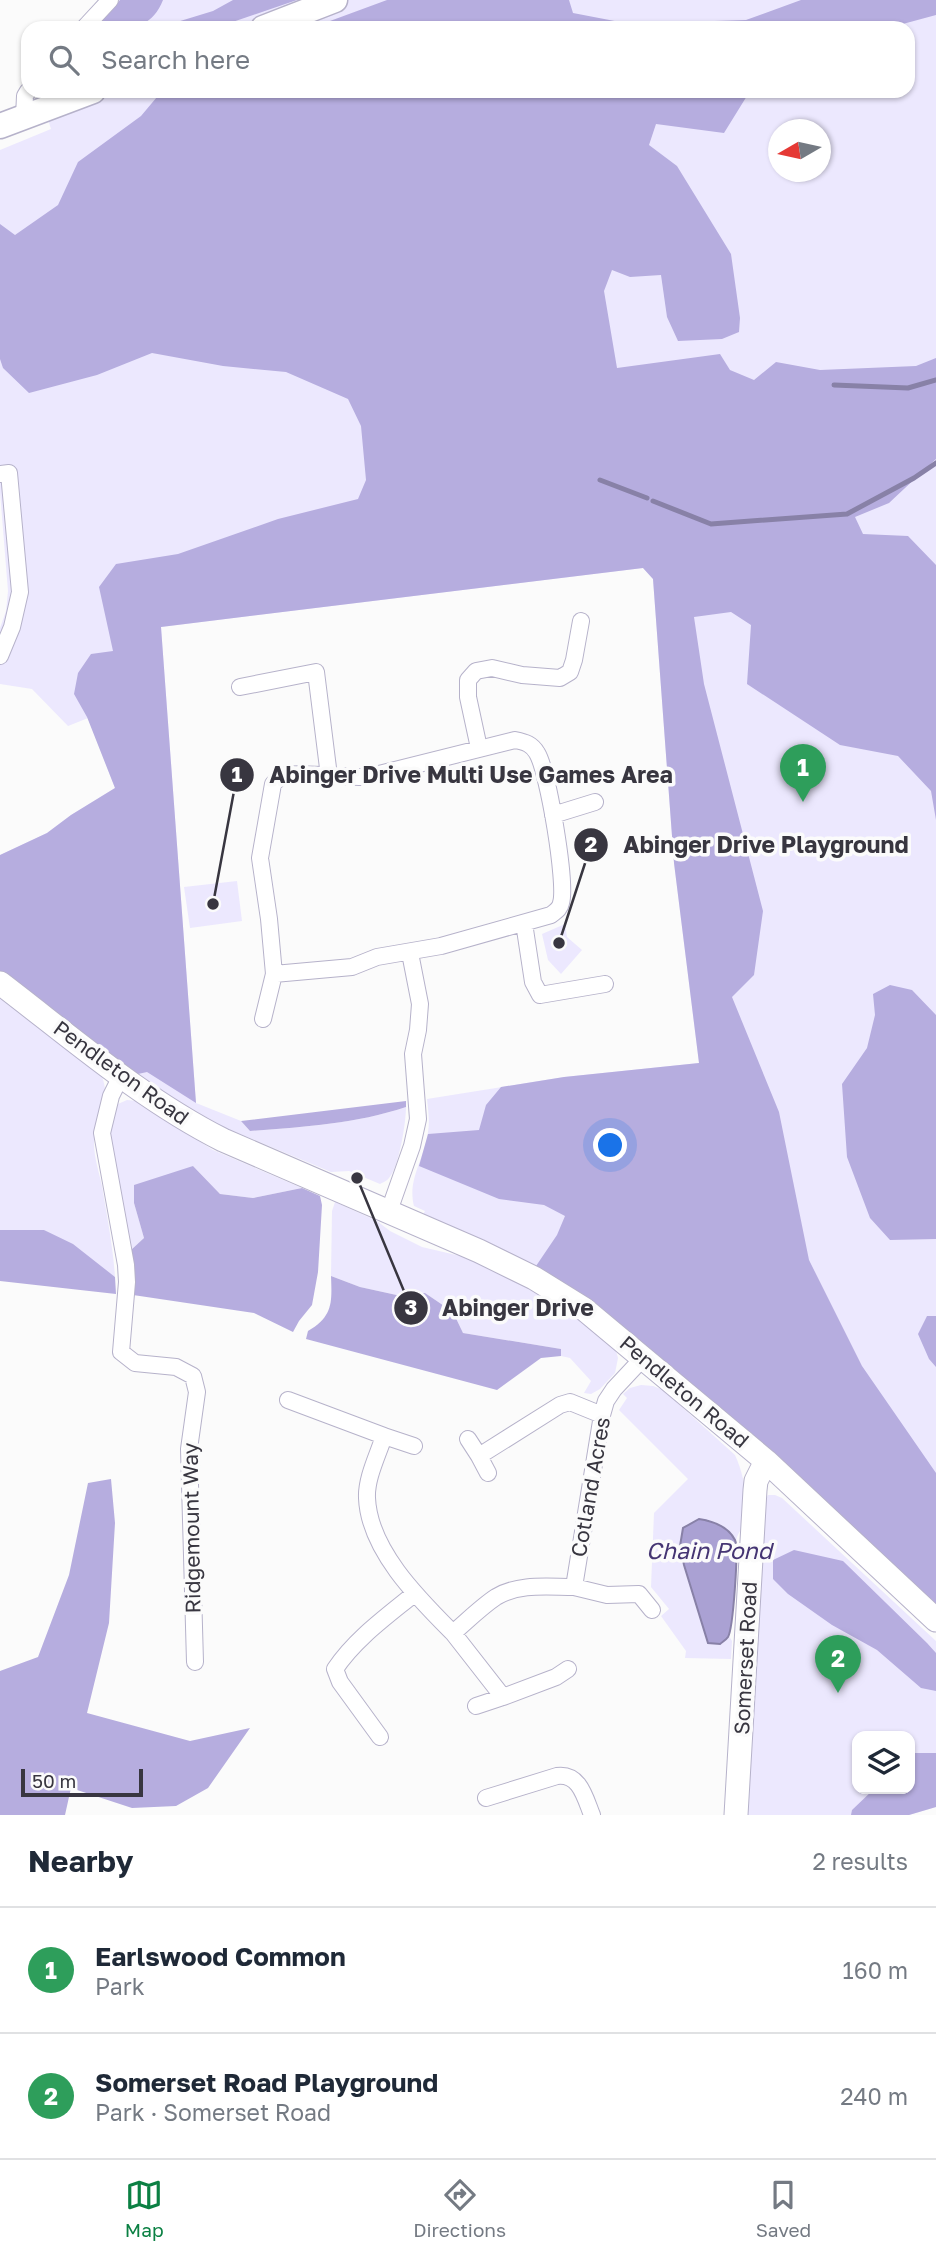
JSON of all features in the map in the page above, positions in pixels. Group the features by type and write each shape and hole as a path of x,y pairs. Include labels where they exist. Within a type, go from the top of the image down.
{"main road":[{"path":"281,21 335,0"},
{"path":"0,126 74,98"}],"street":[{"path":"90,21 110,0"},
{"path":"24,117 25,98"},
{"path":"0,474 9,473 20,592 12,627 0,656"},
{"path":"479,748 468,697 468,680 476,671 492,668 522,675 560,678 570,672 581,621"},
{"path":"240,687 316,672 329,776"},
{"path":"263,1019 274,974 260,859 273,784 281,776 291,774 367,777 515,740 529,743 538,754 553,816 563,894 561,907 551,915 524,923 441,946 377,957 352,967 274,974"},
{"path":"553,816 595,802"},
{"path":"524,923 533,982 540,995 605,984"},
{"path":"389,1211 412,1146 418,1119 413,1054 420,1004 410,953"},
{"name":"Pendleton Road","path":"0,983 144,1094 199,1128 534,1278 584,1310 766,1461 936,1620"},
{"name":"Ridgemount Way","path":"121,1076 111,1096 102,1133 126,1265 121,1353 135,1363 176,1367 193,1376 197,1392 189,1449 195,1662"},
{"name":"Cotland Acres","path":"574,1587 606,1401 643,1358"},
{"path":"288,1400 414,1446"},
{"path":"479,1456 560,1405 570,1402 602,1415"},
{"path":"384,1436 366,1496 368,1511 381,1546 414,1594 453,1633 503,1697"},
{"path":"468,1439 488,1473"},
{"name":"Somerset Road","path":"736,1815 755,1490 766,1461"},
{"name":"Cotland Acres","path":"453,1633 497,1597 511,1590 529,1587 574,1587 607,1595 639,1594 652,1609"},
{"path":"380,1737 340,1682 335,1669 367,1633 414,1594"},
{"path":"477,1706 556,1677 568,1669"},
{"path":"486,1798 557,1776 567,1776 579,1784 592,1815"}],"shaded area":[{"path":"120,0 936,0 936,1610 743,1430 639,1340 589,1301 536,1266 423,1215 425,1211 414,1206 413,1187 429,1128 427,1099 564,1077 699,1063 674,863 653,579 643,568 161,627 196,1103 241,1121 250,1131 348,1121 406,1107 399,1155 393,1172 386,1181 380,1184 349,1171 331,1172 192,1114 55,1015 0,971 0,855 47,833 115,788 88,718 68,726 32,689 0,684 0,628 6,611 8,591 0,492 0,150 51,129 41,98 915,98 915,21 100,21"},
{"path":"120,0 163,0 158,11 147,21 100,21"},
{"path":"233,0 297,0 236,21 180,21 213,11"},
{"path":"387,0 569,0 573,13 615,21 330,21"},
{"path":"801,0 936,0 936,15 914,21 714,21 746,20"},
{"path":"156,98 746,98 724,133 656,124 649,145 677,166 731,254 740,318 739,332 722,339 678,341 667,317 661,275 630,277 612,270 604,291 617,368 720,354 730,370 754,380 776,362 820,370 916,366 936,358 936,459 889,503 855,517 863,534 908,536 936,565 936,820 931,791 898,756 840,745 747,684 751,625 731,612 694,617 704,684 763,911 754,975 732,997 779,1112 809,1260 862,1366 936,1473 936,1610 743,1430 639,1340 589,1301 536,1266 557,1235 565,1216 544,1205 499,1199 419,1166 428,1134 479,1130 486,1105 501,1087 564,1077 699,1063 674,863 653,579 643,568 161,627 196,1103 147,1072 138,1074 55,1015 0,971 0,855 47,833 115,788 87,717 74,694 78,673 91,654 113,651 99,587 116,564 178,554 278,519 358,499 366,480 361,426 348,399 286,372 223,366 152,353 97,375 29,393 3,368 0,359 0,224 15,235 58,205 78,162 141,116"},
{"path":"237,881 242,921 190,928 184,887"},
{"path":"565,924 567,937 582,950 561,974 548,960 542,934"},
{"path":"890,985 912,990 936,1015 936,1239 890,1240 870,1218 847,1157 842,1084 867,1048 875,1015 873,994"},
{"path":"0,998 101,1075 105,1092 94,1148 110,1231 115,1277 44,1230 0,1230"},
{"path":"127,1100 137,1101 213,1150 302,1188 253,1198 220,1194 193,1166 134,1203 144,1238 131,1250 109,1130 118,1104"},
{"path":"406,1101 406,1107 387,1113 329,1124 250,1131 241,1121"},
{"path":"193,1166 220,1194 253,1198 302,1188 320,1196 322,1205 318,1272 312,1305 293,1332 254,1313 133,1295 131,1250 144,1238 134,1203 134,1185"},
{"path":"335,1202 377,1221 390,1231 422,1247 486,1262 584,1321 615,1347 618,1358 615,1373 600,1389 591,1394 584,1393 591,1381 570,1358 561,1356 561,1349 463,1333 453,1312 425,1293 401,1296 360,1287 331,1276 332,1211"},
{"path":"0,1230 44,1230 73,1244 115,1277 116,1294 0,1281"},
{"path":"331,1276 360,1287 401,1296 425,1293 453,1312 463,1333 561,1349 561,1356 541,1358 497,1390 306,1339 308,1331 327,1314"},
{"path":"927,1316 936,1316 936,1367 929,1359 918,1334"},
{"path":"641,1385 663,1390 735,1455 741,1471 746,1496 745,1514 736,1542 730,1532 720,1644 729,1636 732,1641 731,1659 685,1658 686,1651 661,1616 669,1609 651,1587 654,1513 688,1479 619,1410 627,1398 623,1394 630,1388"},
{"path":"111,1479 115,1523 109,1623 87,1713 190,1741 250,1728 208,1788 176,1806 132,1808 71,1788 65,1815 0,1815 0,1671 38,1657 69,1575 88,1483"},
{"path":"768,1495 775,1495 782,1498 936,1641 936,1807 909,1815 744,1815 761,1508"},
{"path":"794,1550 843,1561 927,1643 936,1653 936,1691 921,1688 877,1650 832,1625 788,1594 773,1579 773,1560"},
{"path":"915,1753 936,1753 936,1807 909,1815 851,1815 852,1810 869,1794 915,1794"}],"water":[{"name":"Chain Pond","path":"699,1519 724,1528 735,1540 736,1572 732,1620 728,1637 720,1644 708,1643 680,1546 683,1528"}],"waterway":[{"path":"834,385 908,388 936,380"},
{"path":"653,501 711,524 847,514 936,463"},
{"path":"600,480 647,498"}],"place":[{"name":"Earlswood Common","path":"803,802"},
{"name":"Abinger Drive Multi Use Games Area","path":"213,904"},
{"name":"Abinger Drive Playground","path":"559,943"},
{"name":"Abinger Drive","path":"357,1178"},
{"name":"Somerset Road Playground","path":"838,1693"}]}
